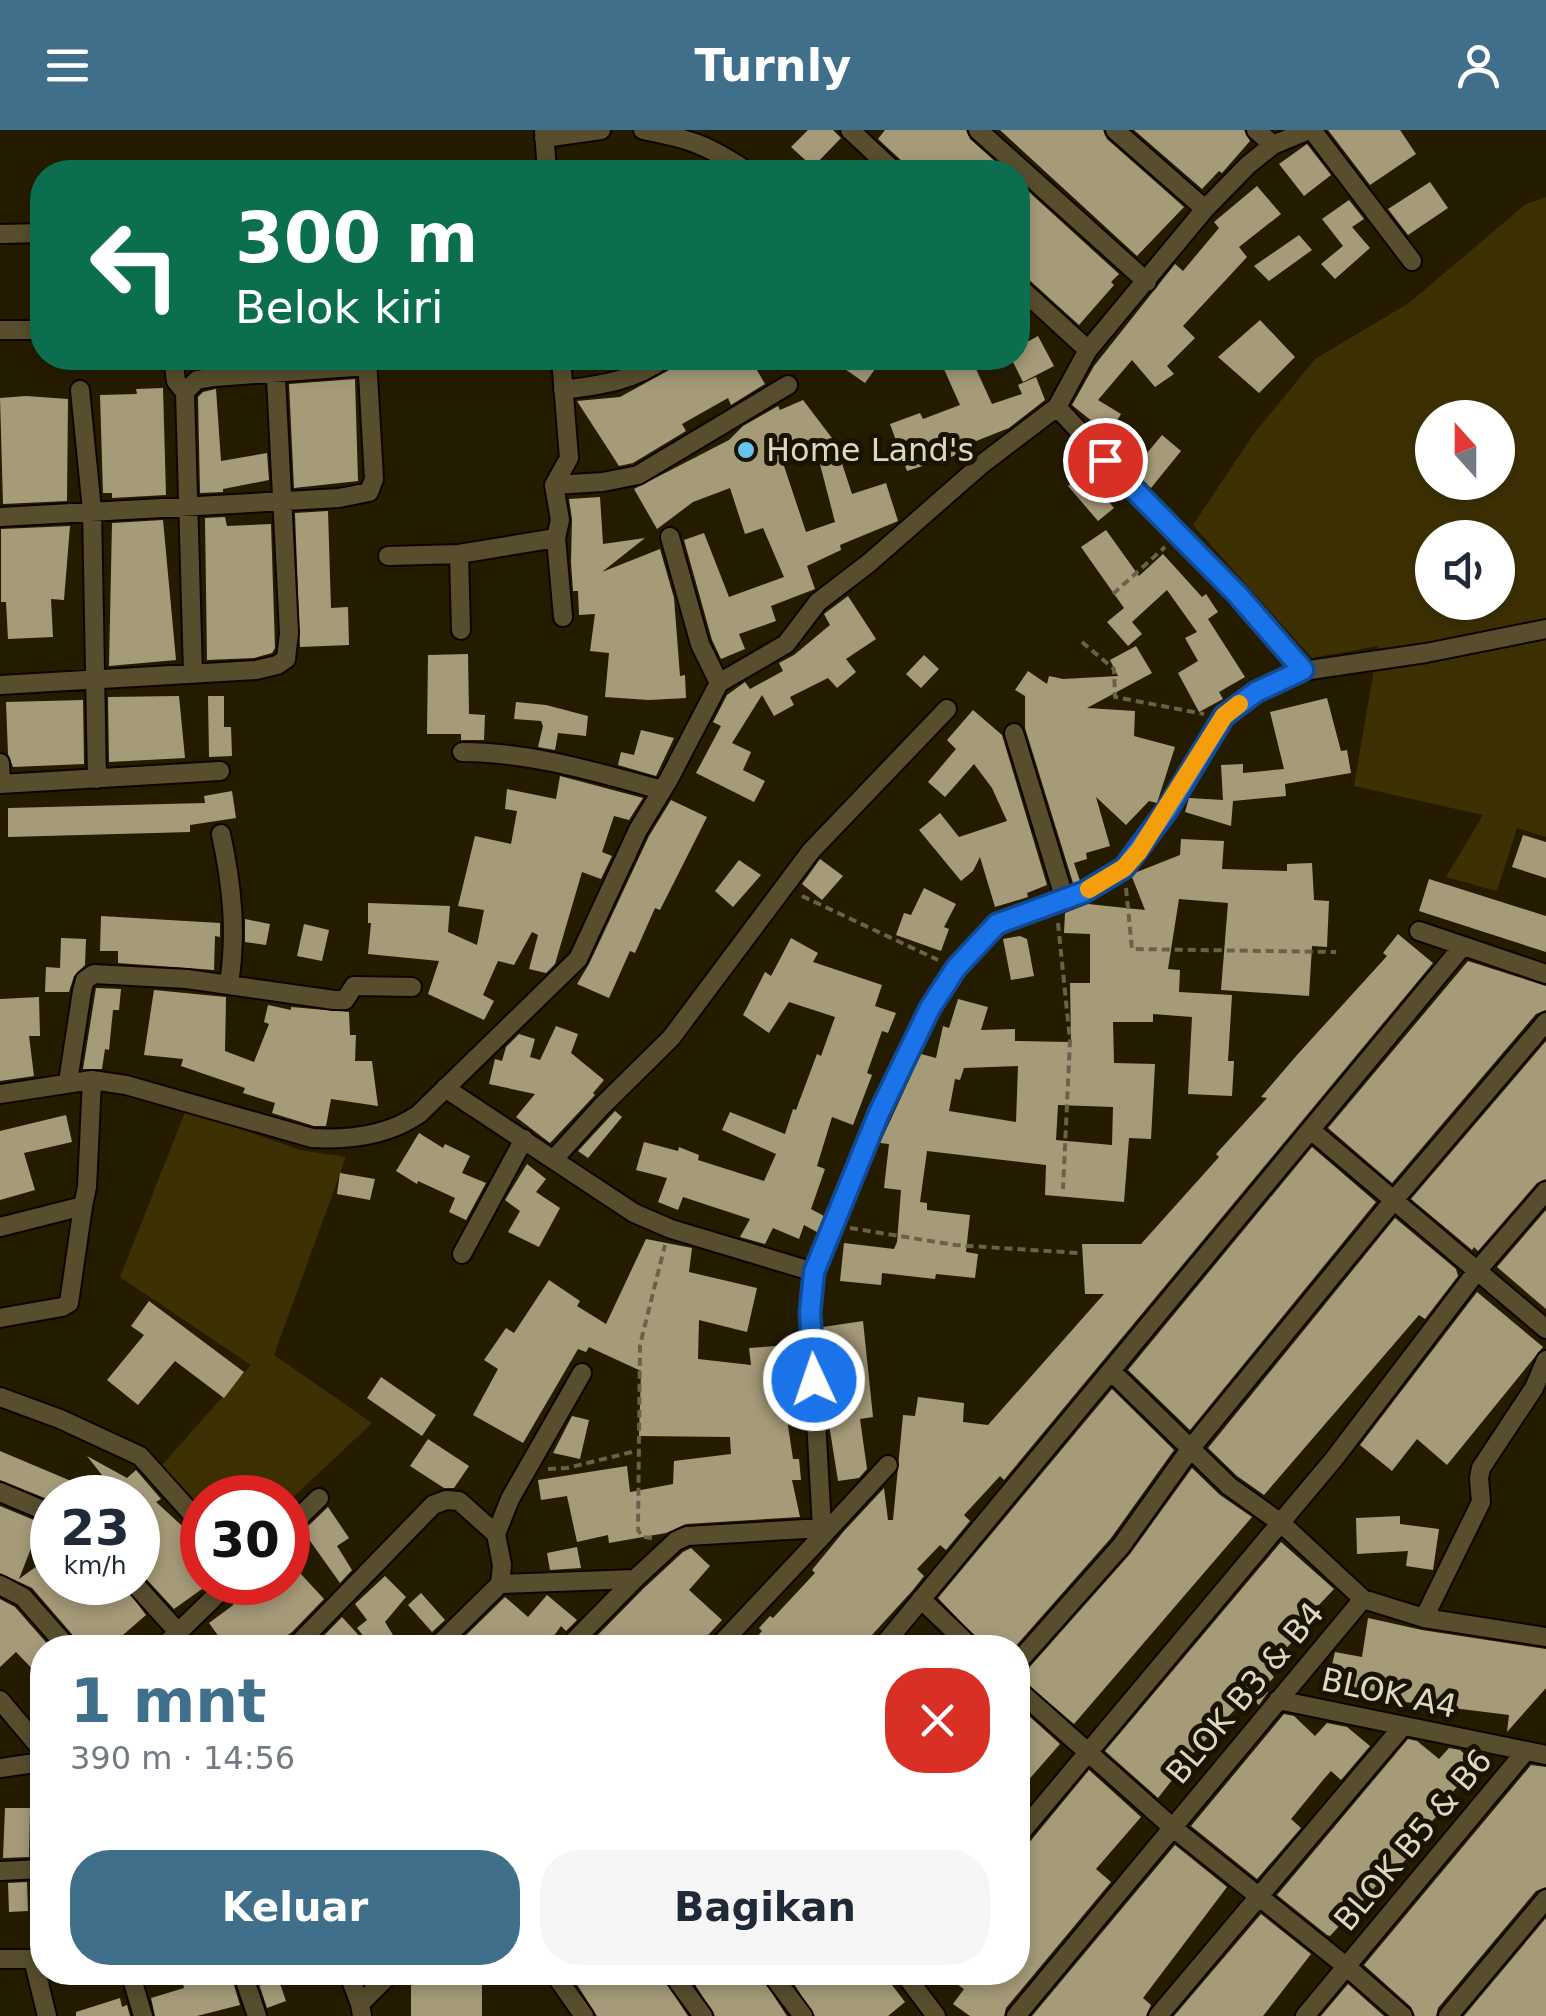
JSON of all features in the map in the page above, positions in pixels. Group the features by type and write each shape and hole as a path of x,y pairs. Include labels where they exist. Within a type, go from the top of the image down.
{"street":[{"path":"546,160 544,134 600,130"},
{"path":"643,130 693,140 731,160"},
{"path":"850,130 883,160"},
{"path":"978,130 1011,160"},
{"path":"1115,130 1205,208"},
{"path":"1256,130 1273,146"},
{"path":"0,1094 92,1080 126,1085 312,1138 330,1139 398,1126 419,1114 570,970 589,939 638,830 719,683 786,644 818,602 982,464 1057,407 1088,350 1205,208 1248,165 1273,146 1311,130 1412,260"},
{"path":"1030,177 1147,282"},
{"path":"0,234 30,234"},
{"path":"1030,297 1088,350"},
{"path":"0,330 30,330"},
{"path":"174,370 176,381 186,392 193,673"},
{"path":"186,392 198,380 246,370"},
{"path":"0,685 267,668 282,663 289,654 275,370"},
{"path":"0,517 362,496 373,489 368,370"},
{"path":"561,370 569,458 554,486 560,520 556,538 563,618"},
{"path":"563,390 618,382 646,370"},
{"path":"554,486 638,475 788,386"},
{"path":"80,390 92,510 97,779"},
{"path":"1057,407 1177,536 1237,594 1303,670"},
{"path":"670,537 700,644 719,683"},
{"path":"388,556 459,554 556,538"},
{"path":"459,554 460,630"},
{"path":"824,1531 810,1312 814,1272 896,1078 930,1008 956,968 997,924 1061,902 1124,868 1167,810 1224,716 1256,692 1303,670 1426,653 1546,629"},
{"path":"554,1159 601,1106 671,1038 811,851 947,709"},
{"path":"1014,734 1061,902"},
{"path":"462,752 504,752 544,759 662,790"},
{"path":"0,763 1,784 220,771"},
{"path":"221,834 231,877 234,928 228,984"},
{"path":"1419,931 1546,974"},
{"path":"892,1635 1462,947"},
{"path":"68,1082 78,1010 85,980 90,975 187,979 334,1000 347,998 354,986 412,987"},
{"path":"1030,1648 1121,1546 1191,1448 1546,1022"},
{"path":"0,1318 62,1307 70,1302 87,1188 92,1080"},
{"path":"445,1088 634,1213 814,1272"},
{"path":"1312,1130 1546,1329"},
{"path":"462,1254 524,1139"},
{"path":"1030,1822 1334,1459 1477,1272 1546,1191"},
{"path":"0,1227 83,1206"},
{"path":"1424,1618 1481,1502 1481,1468 1534,1388 1546,1360"},
{"path":"1110,1371 1228,1486 1281,1523 1363,1599 1424,1618 1546,1637"},
{"path":"449,1635 500,1584 502,1565 496,1534 510,1498 582,1374"},
{"path":"0,1397 140,1456 180,1501"},
{"path":"729,1635 888,1465"},
{"path":"0,1492 30,1505"},
{"path":"310,1507 319,1498"},
{"path":"307,1635 434,1505 446,1500 459,1501 496,1534"},
{"path":"581,1635 676,1540 698,1533 824,1531"},
{"path":"500,1584 635,1579"},
{"path":"0,1586 23,1597 57,1635"},
{"path":"921,1599 958,1635"},
{"name":"BLOK B3 & B4","path":"1016,2016 1363,1599"},
{"path":"154,1605 178,1632"},
{"path":"175,1635 206,1605"},
{"path":"0,1700 30,1736"},
{"path":"1030,1700 1172,1827 1347,1966 1403,2016"},
{"name":"BLOK A4","path":"1278,1700 1546,1755"},
{"path":"1158,2016 1403,1726"},
{"name":"BLOK B5 & B6","path":"1304,2016 1525,1752"},
{"path":"0,1768 30,1764"},
{"path":"0,1871 30,1870"},
{"path":"1448,2016 1546,1899"},
{"path":"0,1958 30,1958"},
{"path":"42,1985 47,2016"},
{"path":"134,1985 143,2016"},
{"path":"246,1985 257,2016"},
{"path":"352,1985 361,2010"},
{"path":"361,2010 381,1985"},
{"path":"562,1985 584,2016"},
{"path":"680,1985 703,2016"},
{"path":"780,1985 803,2016"},
{"path":"913,1985 936,2016"}],"path":[{"path":"1112,594 1177,536"},
{"path":"1082,642 1114,668 1115,698 1191,714 1224,716"},
{"path":"1124,868 1132,949 1336,952"},
{"path":"782,886 956,968"},
{"path":"1061,902 1070,1041 1063,1188"},
{"path":"834,1225 955,1245 1078,1254"},
{"path":"671,1228 640,1345 636,1451 638,1530 643,1537 676,1540"},
{"path":"532,1470 568,1468 636,1451"}],"shaded area":[{"path":"1546,197 1546,837 1517,828 1497,891 1446,877 1483,815 1354,786 1378,646 1312,658 1193,525 1253,435 1315,359 1409,303 1526,204"},
{"path":"186,1110 300,1150 346,1157 274,1355 372,1423 310,1481 310,1475 180,1475 180,1501 160,1480 160,1475 154,1474 251,1365 120,1277"}],"building":[{"path":"808,130 833,130 841,138 820,160 805,160 791,147"},
{"path":"885,130 966,130 970,139 994,160 901,160 878,139"},
{"path":"1000,130 1103,130 1107,139 1184,207 1137,256"},
{"path":"1134,130 1244,130 1250,141 1202,189"},
{"path":"1328,130 1400,130 1416,154 1370,185"},
{"path":"1307,144 1331,175 1304,196 1279,164"},
{"path":"1430,182 1448,208 1408,235 1388,209"},
{"path":"1257,186 1281,214 1239,247 1247,257 1183,326 1195,338 1167,366 1174,374 1155,387 1132,360 1098,400 1121,414 1106,439 1072,405 1094,366 1175,264 1183,271 1219,228 1214,222"},
{"path":"1030,193 1119,274 1079,325 1030,281"},
{"path":"1349,200 1364,219 1352,227 1370,248 1335,279 1321,264 1343,246 1322,219"},
{"path":"1299,235 1312,250 1269,281 1254,266"},
{"path":"1260,320 1295,357 1259,393 1218,357"},
{"path":"1038,336 1054,366 1023,382 1017,370 1030,370 1030,340"},
{"path":"669,370 757,370 765,384 731,405 728,398 682,424 686,431 633,463 619,466 577,401 620,397"},
{"path":"846,370 874,370 865,383"},
{"path":"944,370 976,370 992,404 1022,394 1018,385 1036,377 1045,400 1009,428 961,447 963,453 907,471 890,424 920,413 923,419 960,405"},
{"path":"355,379 358,481 294,488 289,384"},
{"path":"163,388 166,495 112,498 112,493 103,493 100,395 137,394 136,389"},
{"path":"216,389 221,461 267,453 269,480 223,492 200,493 198,397"},
{"path":"0,398 68,399 67,501 3,504"},
{"path":"803,400 835,442 852,494 886,483 898,521 840,545 841,550 807,566 815,589 771,606 776,621 739,634 745,649 721,659 684,540 704,533 729,597 784,577 763,528 745,534 730,488 693,502 657,529 634,489 729,440 743,426 778,406 780,410","holes":["815,445 835,522 806,532 781,457"]},
{"path":"1162,435 1181,451 1151,488 1133,470"},
{"path":"1084,472 1114,508 1098,521 1068,486"},
{"path":"600,497 603,544 645,538 602,572 660,549 674,598 680,676 685,675 686,698 605,697 609,653 590,651 595,614 579,615 578,591 573,591 569,499"},
{"path":"328,511 331,608 348,607 349,645 300,647 295,513"},
{"path":"225,517 227,526 271,524 275,648 272,653 254,658 207,660 205,518"},
{"path":"163,520 176,660 109,666 112,523"},
{"path":"70,526 64,600 51,599 53,637 8,639 6,602 1,602 1,529"},
{"path":"1106,530 1139,576 1163,554 1202,597 1206,594 1218,612 1208,619 1245,677 1219,692 1223,699 1199,712 1178,673 1198,661 1185,638 1197,632 1167,590 1132,622 1142,634 1128,646 1107,622 1124,608 1081,547"},
{"path":"848,596 876,639 846,659 856,672 837,688 828,678 790,697 794,705 774,716 762,695 732,743 751,752 743,770 765,781 754,802 696,773 721,726 713,722 727,695 745,682 750,689 783,671 779,663 830,625 824,614"},
{"path":"1136,646 1152,673 1087,708 1135,711 1134,736 1175,747 1157,803 1149,801 1126,825 1096,797 1110,846 1086,853 1087,859 1074,863 1080,881 1073,883 1025,728 1025,696 1015,690 1028,671 1047,684 1049,676 1118,676 1110,660"},
{"path":"468,654 469,714 485,715 484,740 461,740 461,734 427,734 428,655"},
{"path":"924,655 939,669 921,688 906,674"},
{"path":"179,696 185,758 109,762 108,697"},
{"path":"208,696 224,696 224,727 231,727 232,756 209,757"},
{"path":"1327,698 1341,751 1347,750 1351,773 1285,784 1286,796 1233,801 1231,826 1185,812 1189,798 1223,800 1221,765 1243,764 1243,773 1284,769 1270,712"},
{"path":"83,700 84,764 13,767 8,754 6,702"},
{"path":"516,702 588,716 586,736 558,733 555,750 538,747 541,721 514,719"},
{"path":"973,710 1002,735 1047,885 1027,893 1028,897 995,907 980,857 973,871 961,881 919,830 940,813 959,837 1007,821 992,788 974,764 945,797 928,782 956,749 947,740"},
{"path":"641,730 674,738 656,776 618,765 621,752 634,755"},
{"path":"560,776 643,798 629,820 614,816 602,852 612,856 601,879 582,872 555,964 546,973 529,969 538,935 532,932 514,965 498,961 483,995 494,1001 484,1020 428,994 439,961 368,954 368,903 450,906 448,932 477,945 484,910 458,906 475,836 511,844 517,811 505,809 507,789 556,799"},
{"path":"232,791 236,818 190,825 190,832 8,837 8,808 205,803 204,796"},
{"path":"671,800 707,817 660,910 655,908 635,953 630,951 609,998 577,984 649,836"},
{"path":"1523,835 1546,842 1546,878 1512,867"},
{"path":"1181,839 1224,841 1222,869 1287,871 1287,864 1312,863 1314,900 1329,901 1327,947 1312,946 1309,996 1221,990 1228,903 1179,899 1168,969 1180,970 1179,992 1232,995 1228,1061 1234,1061 1232,1096 1188,1094 1192,1017 1153,1014 1153,1022 1113,1022 1114,1063 1155,1064 1151,1139 1129,1138 1124,1202 1045,1195 1046,1165 927,1151 920,1202 927,1203 927,1210 970,1215 966,1252 978,1254 975,1278 936,1274 935,1279 882,1273 881,1285 840,1281 844,1243 894,1249 897,1242 901,1190 884,1188 889,1144 880,1143 921,1054 936,1058 943,1026 949,1028 958,999 988,1007 981,1030 1015,1029 1015,1041 1071,1042 1070,983 1090,983 1090,934 1064,933 1065,913 1088,904 1145,910 1132,877 1180,855","holes":["1018,1066 1016,1122 949,1111 955,1079 960,1080 964,1068","1058,1105 1113,1107 1112,1145 1056,1140"]},
{"path":"820,859 843,876 822,900 802,884"},
{"path":"739,860 761,875 733,907 715,891"},
{"path":"1429,879 1546,916 1546,952 1419,911"},
{"path":"924,888 956,904 944,927 949,929 941,951 896,935 904,913 911,915"},
{"path":"101,916 220,923 220,937 215,936 214,970 118,963 118,951 100,951"},
{"path":"245,919 270,924 266,945 245,942"},
{"path":"304,924 329,930 322,961 297,956"},
{"path":"1398,934 1433,963 1004,1480 1000,1476 964,1515 970,1521 946,1550 940,1545 917,1569 924,1576 872,1635 758,1635 762,1631 759,1628 815,1573 812,1570 884,1488 888,1520 893,1520 903,1415 915,1416 918,1397 964,1403 963,1422 988,1425 1104,1294 1085,1294 1082,1244 1141,1244 1267,1098 1261,1097 1387,956 1383,953"},
{"path":"61,938 86,939 85,965 74,976 69,992 45,992 46,967 60,968"},
{"path":"791,938 818,953 813,962 882,985 875,1006 896,1013 888,1033 882,1031 867,1073 872,1075 853,1125 832,1117 817,1166 825,1169 811,1209 824,1216 817,1232 804,1225 799,1239 773,1228 765,1244 740,1237 750,1219 683,1197 678,1210 658,1202 667,1178 636,1170 644,1142 678,1151 679,1147 699,1155 698,1160 764,1181 776,1154 722,1130 730,1112 785,1134 835,1017 789,1002 769,1033 743,1015 765,972 771,976"},
{"path":"1003,939 1027,939 1034,976 1011,980"},
{"path":"1468,961 1546,986 1546,1010 1536,1014 1392,1183 1328,1128"},
{"path":"96,988 121,989 119,1010 113,1010 109,1050 105,1049 102,1069 83,1069"},
{"path":"154,990 226,997 225,1051 254,1062 269,1024 264,1022 268,1005 291,1010 349,1012 350,1035 356,1035 355,1061 372,1061 378,1106 331,1099 326,1126 314,1126 272,1113 275,1103 181,1066 183,1059 144,1055"},
{"path":"39,997 40,1036 29,1036 34,1076 0,1081 0,999"},
{"path":"556,1026 578,1034 571,1053 604,1080 550,1143 516,1117 535,1094 489,1084 495,1059 502,1061 506,1047 519,1034 535,1039 530,1057 540,1060"},
{"path":"1546,1041 1546,1179 1537,1183 1478,1251 1474,1247 1472,1250 1411,1199"},
{"path":"615,1111 622,1117 588,1158 578,1151"},
{"path":"66,1115 72,1142 24,1153 35,1190 0,1200 0,1131"},
{"path":"419,1133 443,1148 445,1144 470,1156 462,1173 486,1183 466,1220 449,1212 455,1198 418,1181 417,1184 396,1171"},
{"path":"1312,1147 1376,1202 1190,1430 1128,1370"},
{"path":"527,1164 546,1179 536,1192 560,1208 539,1247 508,1232 520,1211 505,1200"},
{"path":"340,1173 375,1179 370,1200 337,1194"},
{"path":"1546,1210 1546,1309 1497,1267"},
{"path":"1395,1218 1456,1269 1458,1276 1425,1319 1419,1315 1264,1495 1208,1448"},
{"path":"646,1239 692,1248 689,1272 757,1288 747,1332 699,1320 698,1359 751,1365 749,1348 776,1346 782,1406 793,1459 799,1459 801,1480 792,1480 800,1517 686,1524 666,1533 609,1543 608,1535 577,1542 567,1496 541,1500 538,1480 627,1466 630,1492 673,1484 674,1461 731,1454 730,1437 639,1436 641,1371 589,1347 586,1352 578,1349 523,1443 473,1415 498,1369 484,1360 506,1328 514,1333 549,1280 580,1301 577,1306 606,1324"},
{"path":"1477,1292 1543,1347 1447,1465 1417,1439 1392,1471 1360,1445"},
{"path":"149,1301 244,1372 224,1398 175,1361 138,1405 107,1380 144,1335 131,1326"},
{"path":"863,1321 873,1417 860,1419 867,1469 859,1478 838,1481 829,1424 823,1327"},
{"path":"381,1377 436,1415 422,1436 367,1398"},
{"path":"1112,1389 1174,1450 1111,1538 1025,1635 974,1635 938,1598"},
{"path":"572,1416 589,1420 580,1459 553,1453"},
{"path":"428,1439 469,1466 454,1488 444,1488 410,1466"},
{"path":"0,1451 57,1475 30,1475 30,1492 0,1480"},
{"path":"87,1456 122,1475 102,1475"},
{"path":"1192,1468 1220,1495 1252,1517 1074,1724 1030,1686 1030,1667 1130,1554"},
{"path":"0,1506 30,1518 30,1551 19,1579 30,1571 30,1587 0,1573"},
{"path":"160,1506 180,1524 180,1605 174,1609 160,1594"},
{"path":"328,1507 349,1538 337,1546 352,1570 340,1583 310,1541 310,1524"},
{"path":"1400,1516 1400,1524 1439,1529 1433,1570 1406,1566 1408,1551 1357,1554 1356,1518"},
{"path":"1281,1542 1334,1589 1267,1669 1274,1677 1264,1688 1268,1692 1259,1705 1249,1695 1194,1752 1158,1798 1105,1751"},
{"path":"577,1547 581,1568 550,1570 547,1553"},
{"path":"691,1548 710,1566 689,1590 722,1620 708,1635 598,1635 644,1588"},
{"path":"385,1576 406,1597 385,1622 393,1635 363,1635 357,1628 367,1620 355,1604"},
{"path":"310,1584 324,1599 288,1635 218,1635 209,1623 232,1606 310,1605"},
{"path":"421,1593 445,1620 432,1632 408,1605"},
{"path":"547,1595 577,1620 566,1631 561,1626 554,1635 466,1635 505,1597 528,1617"},
{"path":"0,1599 15,1607 40,1635 30,1635 30,1667 16,1652 0,1667"},
{"path":"47,1605 138,1605 146,1615 123,1635 73,1635"},
{"path":"342,1617 358,1635 325,1635"},
{"path":"1368,1618 1546,1649 1546,1688 1507,1732 1509,1715 1389,1700 1390,1694 1328,1682 1335,1652 1362,1657"},
{"path":"1284,1714 1294,1716 1315,1736 1327,1723 1347,1727 1370,1746 1341,1780 1331,1771 1323,1780 1291,1819 1301,1828 1257,1879 1191,1826"},
{"path":"1030,1717 1060,1744 1030,1778"},
{"path":"1408,1739 1417,1741 1439,1759 1449,1748 1460,1750 1477,1765 1441,1805 1445,1808 1420,1833 1423,1835 1407,1853 1409,1856 1327,1935 1277,1895"},
{"path":"1531,1765 1546,1767 1546,1887 1536,1891 1438,2008 1436,2016 1415,2016 1411,2007 1364,1965"},
{"path":"1089,1770 1141,1817 1096,1869 1111,1882 1030,1979 1030,1842"},
{"path":"5,1808 30,1808 29,1857 3,1858"},
{"path":"1175,1845 1227,1887 1143,1998 1151,2005 1146,2016 1032,2016"},
{"path":"27,1882 28,1911 9,1912 8,1883"},
{"path":"1261,1914 1311,1954 1263,2016 1174,2016"},
{"path":"1546,1918 1546,2016 1464,2016"},
{"path":"1348,1984 1384,2016 1321,2016"},
{"path":"183,1985 234,1985 240,2005 197,2016 155,2016 151,1998 184,1988"},
{"path":"259,1985 280,1985 286,2001 267,2008"},
{"path":"411,1985 482,1985 482,2016 411,2016"},
{"path":"577,1985 668,1985 688,2016 597,2016"},
{"path":"695,1985 767,1985 787,2016 715,2016"},
{"path":"795,1985 892,1985 905,2002 888,2016 815,2016"},
{"path":"958,1985 1025,1985 1004,2016 970,2016 953,2004 964,1989"},
{"path":"120,1998 130,2016 76,2016 76,2012"}],"slow traffic":[{"path":"1089,889 1124,868 1139,851 1224,716 1239,704"}],"place":[{"name":"Home Land's","path":"746,450"}],"route":[{"path":"814,1380 810,1312 814,1272 879,1113 930,1008 956,968 997,924 1084,892 1124,868 1167,810 1224,716 1256,692 1303,670 1237,594 1105,460"}]}
